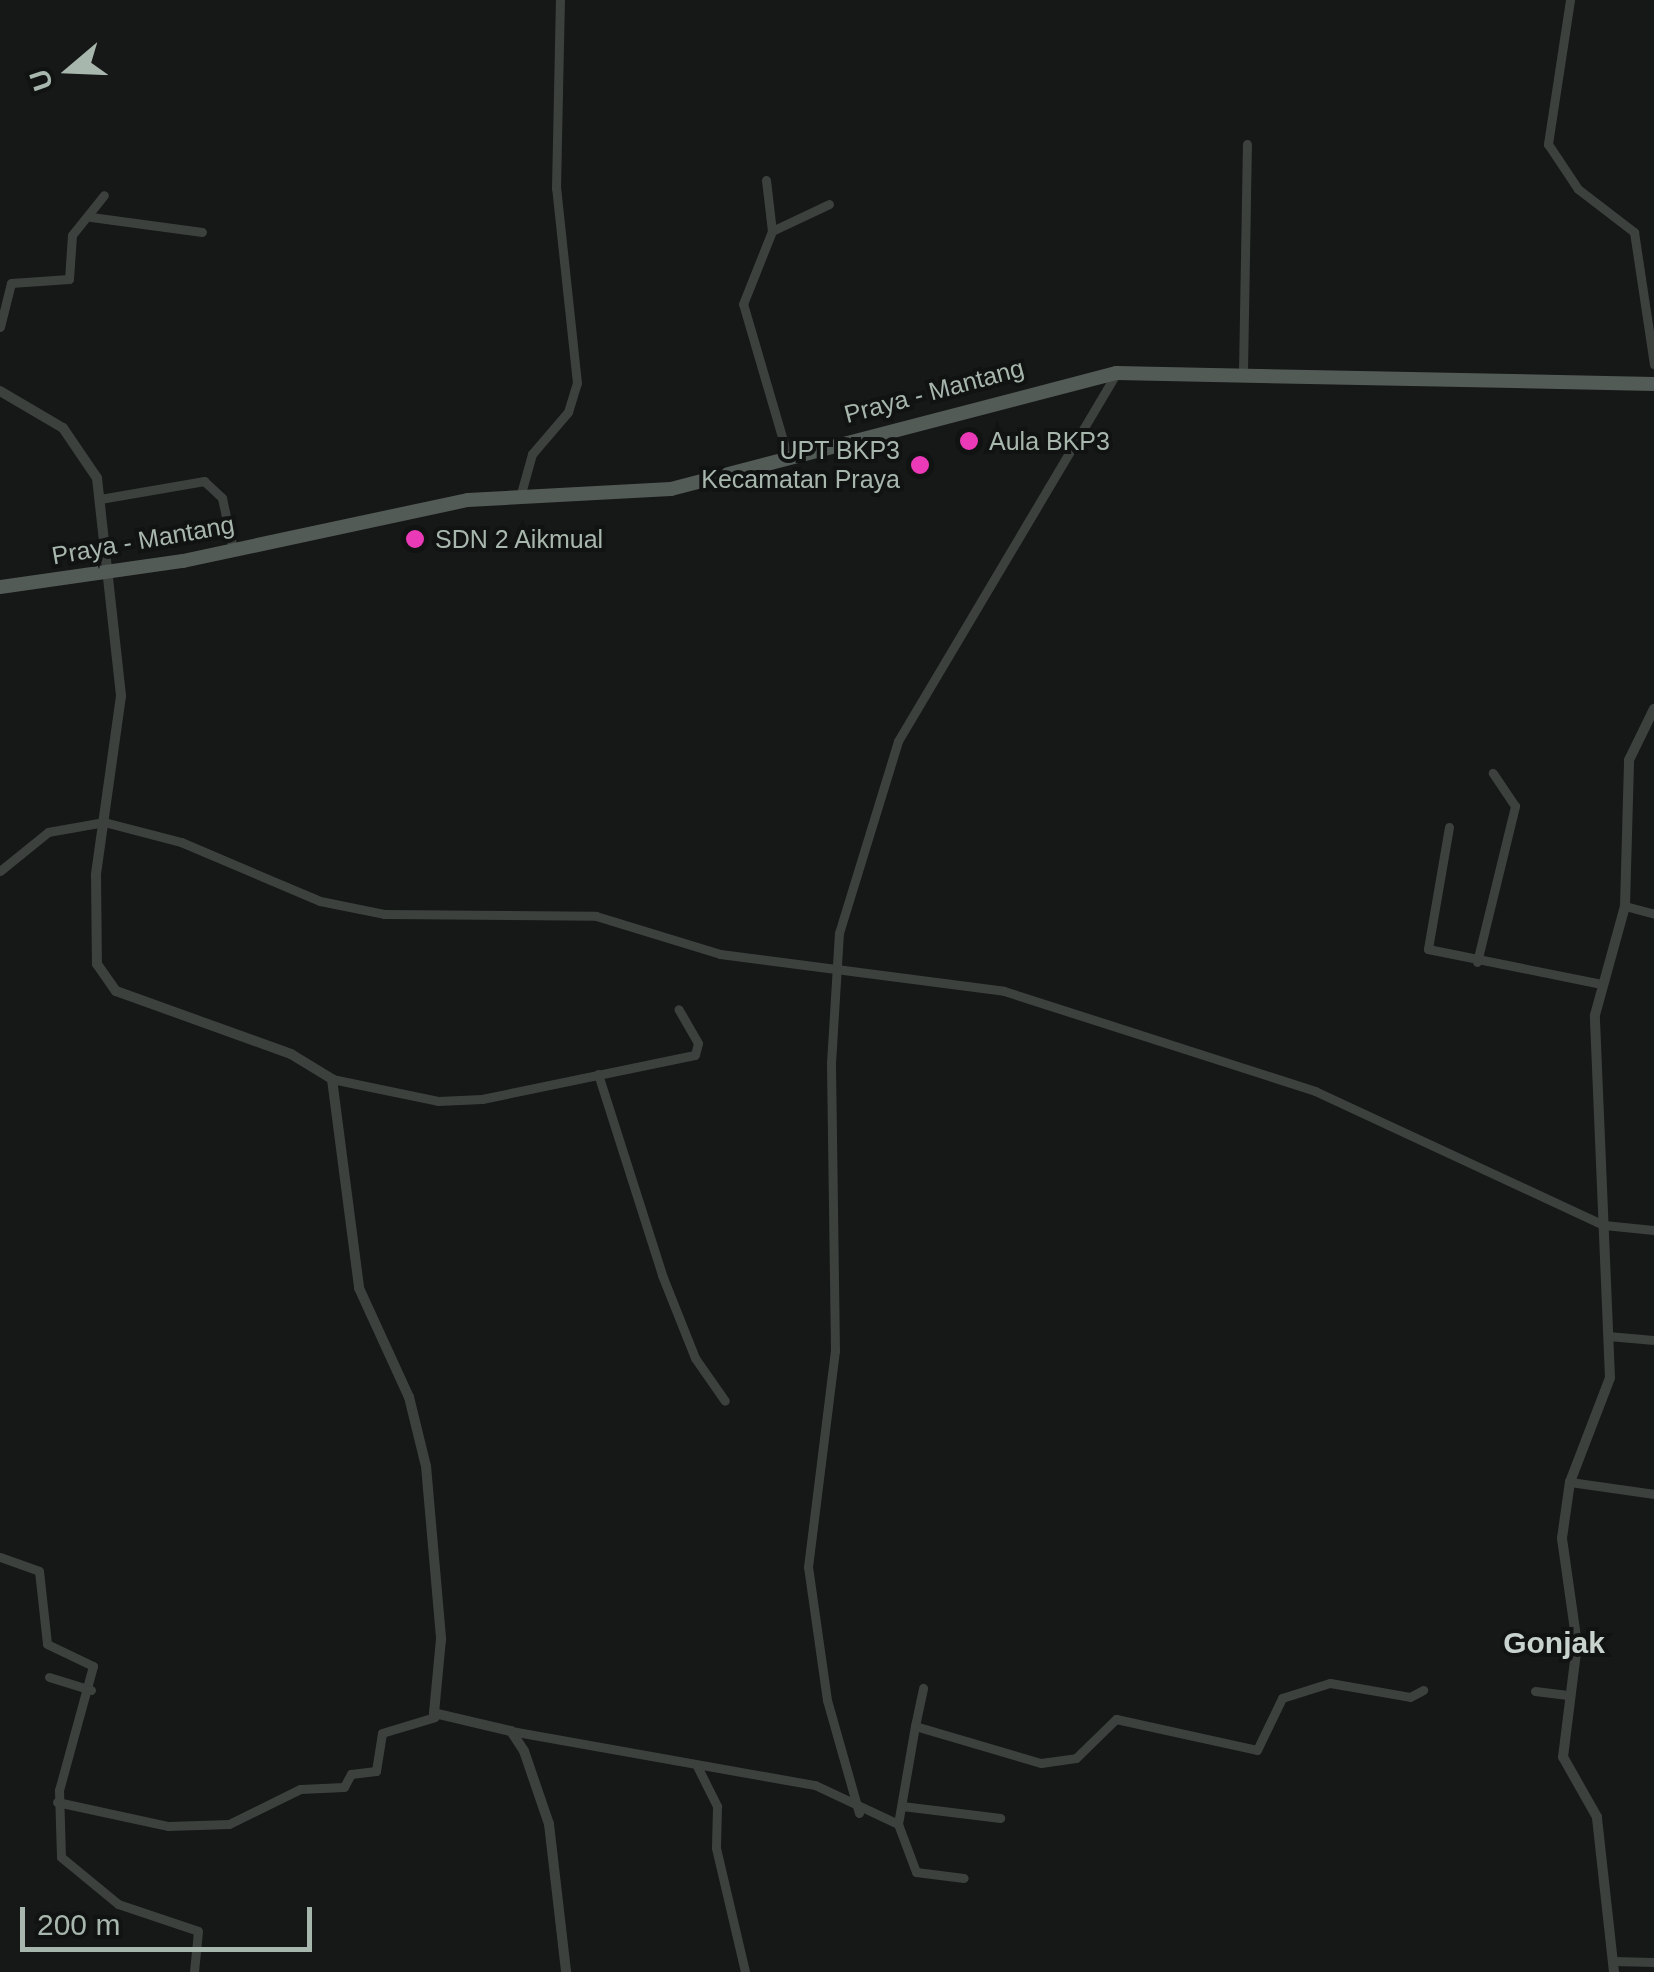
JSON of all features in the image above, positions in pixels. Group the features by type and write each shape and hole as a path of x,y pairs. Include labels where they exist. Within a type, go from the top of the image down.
{"main road":[{"name":"Praya - Mantang","path":"0,588 520,497 671,488 787,454 1116,372 1243,371 1654,384"}],"street":[{"path":"520,497 532,454 568,412 577,383 556,188 560,0"},
{"path":"1570,0 1544,122 1552,151 1572,174 1578,189 1634,232 1654,364"},
{"path":"1243,371 1247,144"},
{"path":"766,180 772,232 743,310 787,454"},
{"path":"0,326 11,283 69,279 72,235 91,217 104,195"},
{"path":"772,232 828,204"},
{"path":"91,217 202,232"},
{"path":"859,1813 827,1700 808,1568 835,1351 834,970 852,867 898,741 1116,372"},
{"path":"0,391 80,444 100,499 122,696 104,822 94,948 104,979 291,1054 332,1079 458,1100 694,1055 698,1042 678,1009"},
{"path":"100,499 204,481 222,498 233,548"},
{"path":"1654,710 1629,760 1625,906 1602,984 1594,1033 1608,1390 1570,1482 1562,1559 1578,1644 1564,1757 1597,1817 1614,1967 1654,1962"},
{"path":"1477,962 1515,806 1493,773"},
{"path":"0,871 48,832 104,822 352,907 596,916 720,954 1004,991 1276,1078 1604,1225 1654,1230"},
{"path":"1449,827 1428,948 1477,962 1602,984"},
{"path":"1625,906 1654,914"},
{"path":"598,1074 662,1275 695,1358 725,1400"},
{"path":"57,1802 168,1826 229,1824 300,1790 344,1787 354,1772 376,1772 383,1732 420,1728 435,1716 442,1638 426,1466 409,1397 359,1288 332,1079"},
{"path":"1608,1336 1654,1340"},
{"path":"1570,1482 1654,1494"},
{"path":"0,1557 39,1571 44,1639 90,1661 91,1690 57,1802 61,1857 72,1875 118,1904 198,1931 194,1972"},
{"path":"49,1676 91,1690"},
{"path":"915,1726 1041,1763 1076,1758 1116,1720 1257,1750 1282,1698 1330,1683 1410,1698 1422,1690"},
{"path":"923,1688 898,1824 911,1869 964,1878"},
{"path":"1535,1690 1570,1695"},
{"path":"435,1716 814,1785 859,1813 898,1824"},
{"path":"511,1731 549,1824 566,1972"},
{"path":"697,1766 717,1806 716,1848 745,1972"},
{"path":"902,1806 1000,1818"}],"place":[{"name":"Aula BKP3","path":"969,441"},
{"name":"UPT BKP3 Kecamatan Praya","path":"920,465"},
{"name":"SDN 2 Aikmual","path":"415,539"}],"district":[{"name":"Gonjak","path":"1554,1643"}]}
